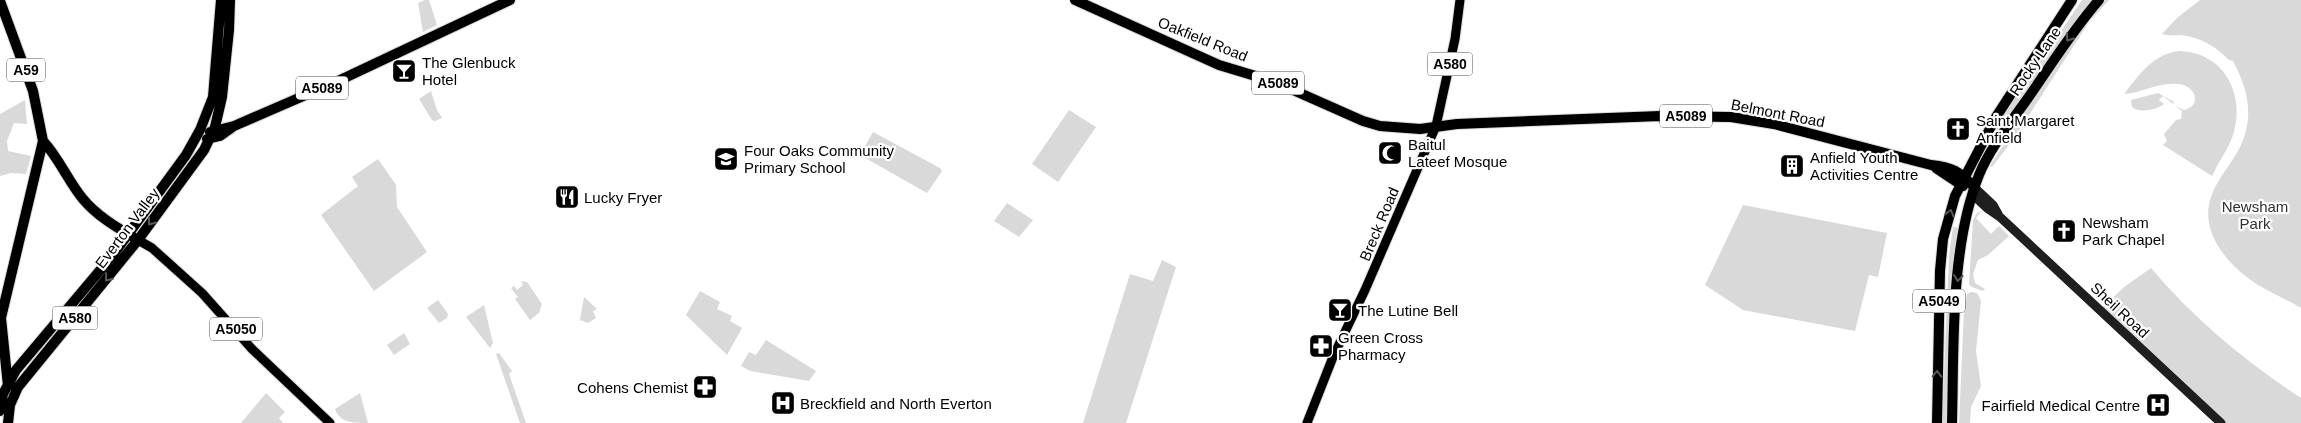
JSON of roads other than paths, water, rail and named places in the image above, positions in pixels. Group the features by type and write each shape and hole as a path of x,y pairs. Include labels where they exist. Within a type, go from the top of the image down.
{"highway":[{"name":"A580","path":"221,0 222,51"},
{"name":"A580","path":"222,51 230,0"},
{"name":"A5089","path":"206,136 234,126 410,49 419,42 510,0"},
{"name":"Oakfield Road","path":"1075,0 1219,64 1275,82 1363,122 1397,128 1420,129 1436,126"},
{"name":"Rocky Lane","path":"1962,179 1996,117 2072,0"},
{"name":"Rocky Lane","path":"1974,192 1985,163 2004,133 2083,18 2099,0"},
{"name":"A59","path":"0,1 33,92 43,141 1,320 8,423"},
{"name":"Everton Valley","path":"16,370 128,234 155,196 206,136 222,97 222,51"},
{"name":"Everton Valley","path":"7,394 22,381 138,240 200,157 206,136 222,51"},
{"name":"Belmont Road","path":"1436,126 1660,116 1731,117 1782,126 1931,165 1962,179 1974,192"},
{"name":"A5050","path":"43,141 57,158 83,200 138,240"},
{"path":"38,159 46,156 57,158"},
{"name":"A5049","path":"1937,423 1940,271 1943,239 1962,179"},
{"name":"A5049","path":"1952,423 1956,296 1965,225 1974,192"},
{"path":"4,348 11,361 16,362 24,359"},
{"name":"A59","path":"0,411 16,370"}],"main road":[{"name":"Breck Road","path":"1307,423 1331,362 1377,264 1436,126 1452,54 1460,0"},
{"name":"Sheil Road","path":"1974,192 2221,423"},
{"name":"A5050","path":"138,240 152,248 202,293 252,349 330,423"}],"place":[{"name":"The Glenbuck Hotel","path":"404,71"},
{"name":"Saint Margaret Anfield","path":"1958,129"},
{"name":"Baitul Lateef Mosque","path":"1390,153"},
{"name":"Four Oaks Community Primary School","path":"726,159"},
{"name":"Anfield Youth Activities Centre","path":"1792,166"},
{"name":"Lucky Fryer","path":"567,197"},
{"name":"Newsham Park Chapel","path":"2064,231"},
{"name":"The Lutine Bell","path":"1340,310"},
{"name":"Green Cross Pharmacy","path":"1321,346"},
{"name":"Cohens Chemist","path":"705,387"},
{"name":"Breckfield and North Everton","path":"783,403"},
{"name":"Fairfield Medical Centre","path":"2158,405"}],"park label":[{"name":"Newsham Park","path":"2255,214"}]}
